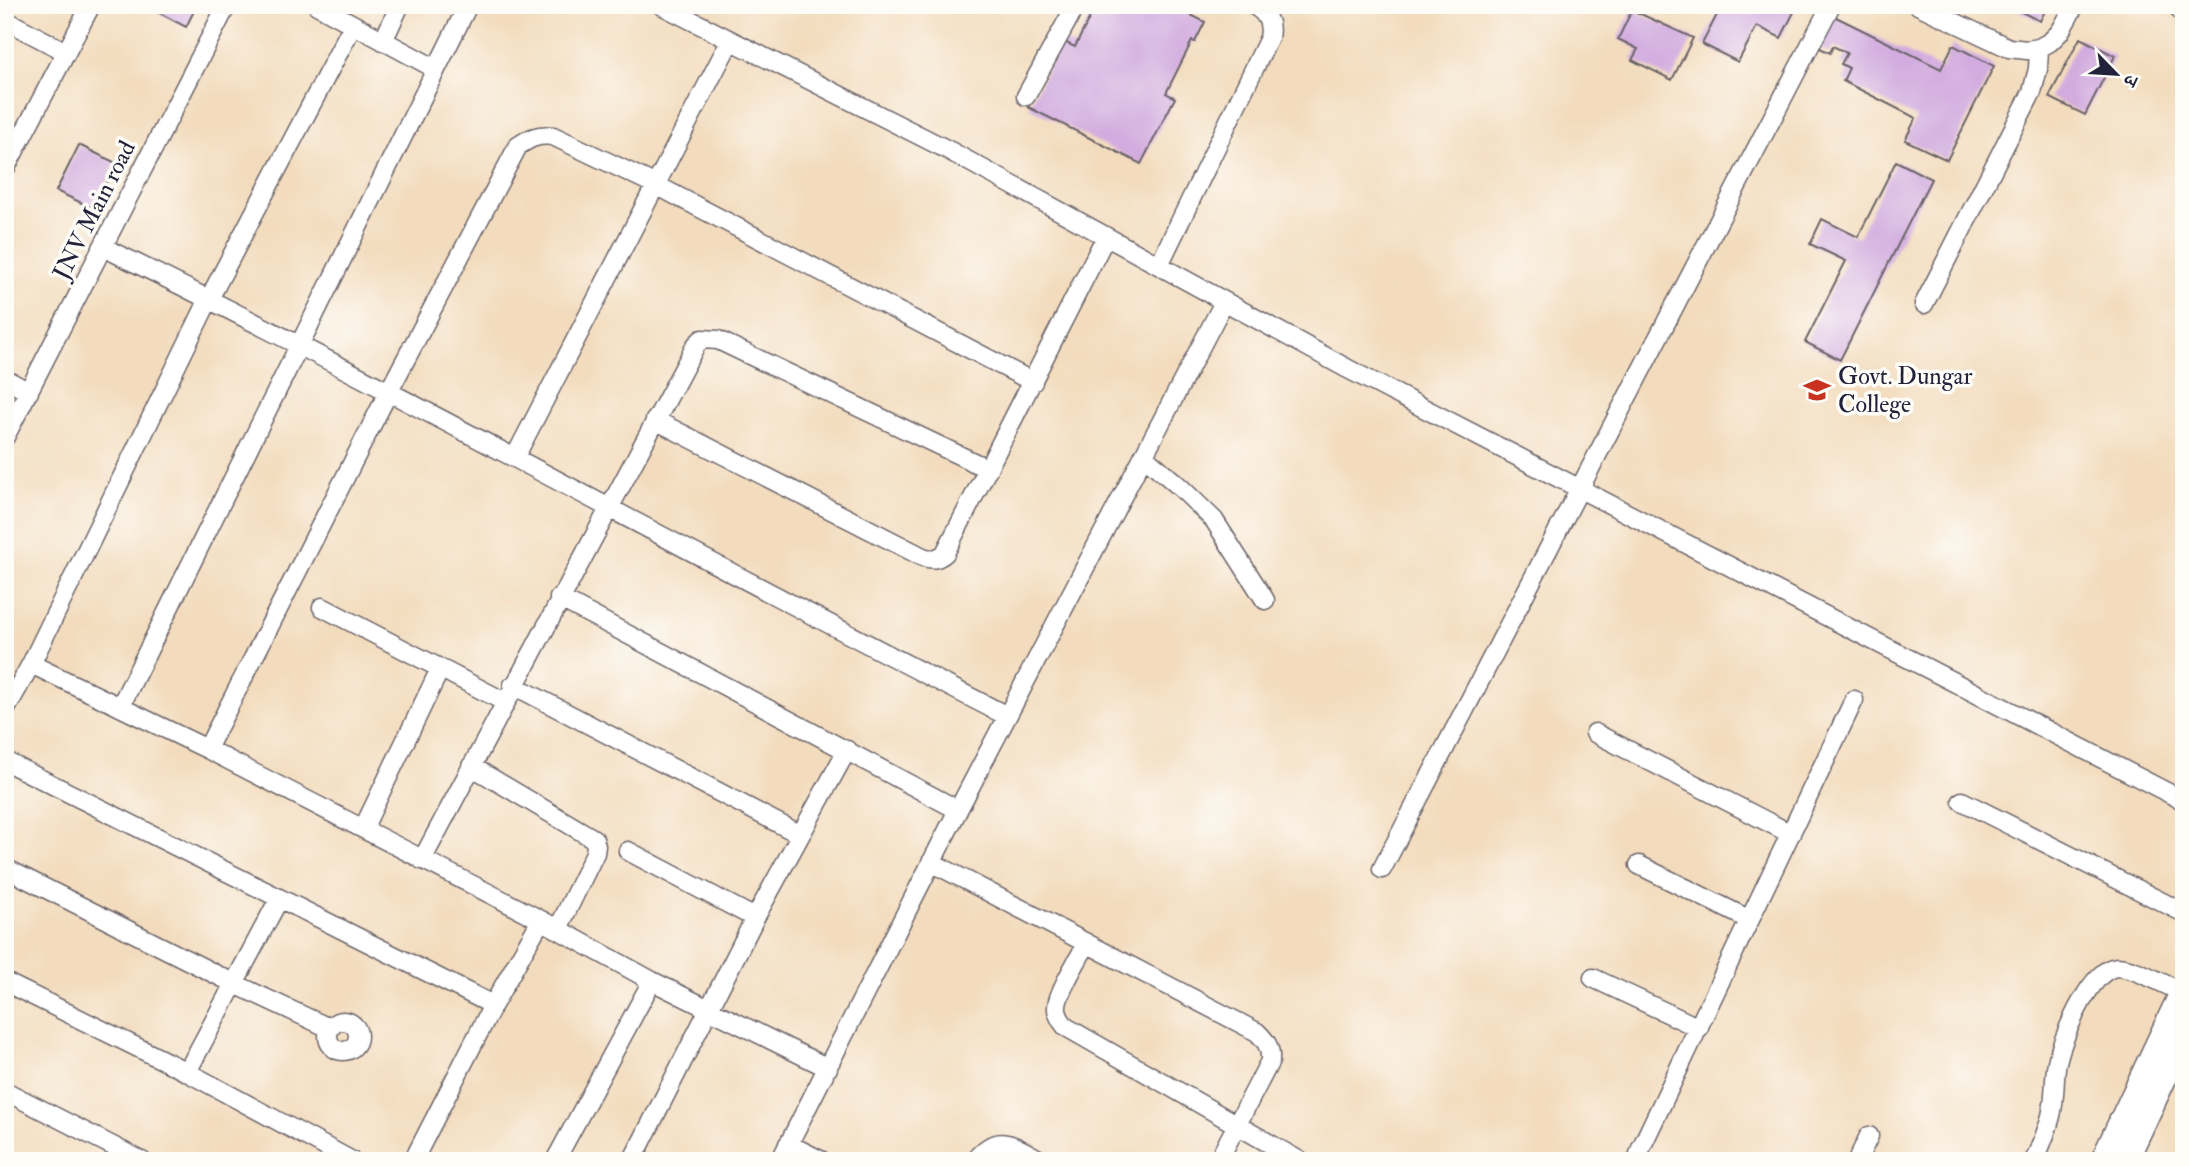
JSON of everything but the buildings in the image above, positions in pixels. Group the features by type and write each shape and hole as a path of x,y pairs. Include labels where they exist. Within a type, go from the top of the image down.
{"main road":[{"path":"2102,1161 2183,990"},
{"path":"2126,1161 2184,1037"}],"street":[{"path":"5,169 13,135 66,52 91,5"},
{"name":"JNV Main road","path":"5,437 228,5"},
{"path":"317,5 436,69"},
{"path":"383,41 400,5"},
{"path":"120,707 468,5"},
{"path":"661,5 950,151 1348,369 2184,801"},
{"path":"1026,96 1076,5"},
{"path":"1159,265 1269,38 1271,27 1268,18 1254,5"},
{"path":"1382,869 1831,5"},
{"path":"1919,5 2009,48 2027,50 2050,42 2060,32 2075,5"},
{"path":"2176,5 2184,15"},
{"path":"5,20 66,52"},
{"path":"5,711 31,664 209,299 353,25"},
{"path":"515,457 730,41"},
{"path":"1924,304 2032,92 2038,69 2039,48"},
{"path":"207,749 388,393 518,146 531,137 553,136 654,184 1033,382"},
{"path":"655,420 931,560 939,558 945,553 1105,238"},
{"path":"103,247 515,457 1007,716"},
{"path":"780,1161 931,862 1224,302"},
{"path":"422,860 559,598 696,345 702,340 718,340 988,469"},
{"path":"5,379 29,392"},
{"path":"1144,456 1214,520 1265,600"},
{"path":"559,598 958,810"},
{"path":"322,607 505,702"},
{"path":"31,664 207,749 541,920 652,981 828,1068"},
{"path":"363,830 440,669"},
{"path":"513,685 799,834"},
{"path":"1637,1161 1854,700"},
{"path":"1595,733 1791,834"},
{"path":"632,1161 755,918 847,750"},
{"path":"5,761 494,1005"},
{"path":"471,766 594,839 595,853 558,929"},
{"path":"1962,802 2184,913"},
{"path":"628,851 755,918"},
{"path":"931,862 1257,1032 1266,1040 1270,1061 1218,1161"},
{"path":"1639,865 1750,920"},
{"path":"5,868 235,984 329,1028"},
{"path":"187,1072 279,899"},
{"path":"413,1161 541,920"},
{"path":"1087,943 1056,1009 1066,1027 1300,1161"},
{"path":"2034,1161 2051,1115 2056,1067 2063,1041 2091,985 2104,971 2115,967 2126,968 2183,990"},
{"path":"1594,978 1699,1028"},
{"path":"555,1161 652,981"},
{"path":"5,982 187,1072 352,1161"},
{"path":"5,1091 142,1161"},
{"path":"1857,1161 1869,1136"},
{"path":"974,1161 986,1146 997,1142 1005,1143 1043,1161"},
{"path":"788,1144 822,1161"}],"place":[{"name":"Govt. Dungar College","path":"1817,390"}]}
